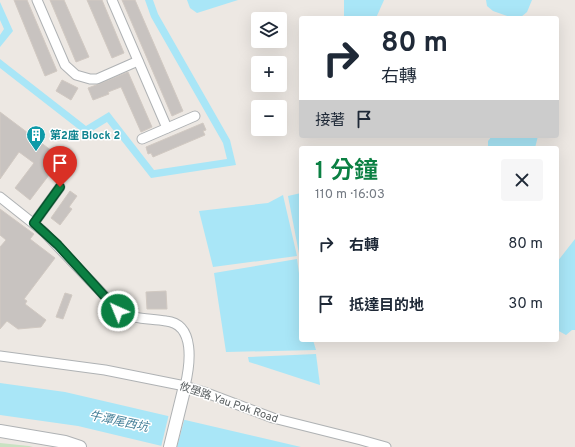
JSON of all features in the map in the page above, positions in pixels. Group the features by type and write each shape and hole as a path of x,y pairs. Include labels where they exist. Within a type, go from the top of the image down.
{"street":[{"path":"37,0 65,65 76,76 97,79 138,61"},
{"path":"112,0 166,128"},
{"path":"142,139 195,116"},
{"path":"34,223 60,187"},
{"path":"0,197 34,223 58,245 118,311 125,315 142,319 167,320 180,327 185,333 188,341 189,364 170,447"},
{"name":"攸壆路 Yau Pok Road","path":"0,356 105,370 185,386 273,418 386,447"},
{"path":"0,431 65,442 80,447"}],"green space":[{"path":"0,443 29,446 33,447 0,447"}],"water":[{"path":"145,0 153,0 158,14 230,140 236,165 151,178 107,122 86,135 0,68 0,59 86,126 109,112 154,170 227,159 223,143 151,17"},
{"path":"187,0 238,0 197,13 190,8"},
{"path":"344,0 384,0 377,16 344,16"},
{"path":"486,0 532,0 527,12 522,16 507,16 493,11 487,6"},
{"path":"0,2 13,31 0,47 0,35 4,29 0,20"},
{"path":"490,138 538,138 536,146 488,146 488,141"},
{"path":"299,193 299,254 288,196"},
{"path":"283,195 297,256 213,267 199,211 268,203"},
{"path":"575,239 575,330 572,330 566,335 559,331 559,259"},
{"path":"297,259 299,274 299,342 314,342 316,350 226,352 214,273"},
{"path":"316,354 320,385 249,362 248,357"},
{"name":"牛潭尾西坑","path":"0,383 65,392 301,447 166,447 78,426 0,415"}],"pier":[{"path":"169,414 185,417 177,447 161,447"}],"building":[{"path":"14,0 27,0 57,71 45,76"},
{"path":"50,0 64,0 89,57 76,62"},
{"path":"87,0 102,0 124,53 112,58"},
{"path":"122,0 135,0 183,111 172,116"},
{"path":"128,72 152,127 141,132 121,87 108,92 109,94 93,100 88,88"},
{"path":"62,80 78,88 71,100 56,91"},
{"name":"第2座 Block 2","path":"0,112 72,166 60,181 49,175 30,200 15,188 34,163 19,152 0,179"},
{"path":"203,123 206,130 203,131 205,135 153,157 151,153 148,154 146,147"},
{"path":"70,191 77,196 69,207 72,209 60,225 51,218"},
{"path":"0,209 34,234 30,239 55,258 24,299 27,301 25,304 46,320 41,327 18,329 7,321 0,329 0,247 6,240 0,235"},
{"path":"166,291 167,309 147,309 146,292"},
{"path":"65,293 72,295 63,319 56,317"}],"place":[{"name":"第2座 Block 2","path":"36,152"}],"route":[{"path":"60,187 34,223 58,245 118,311"}]}
